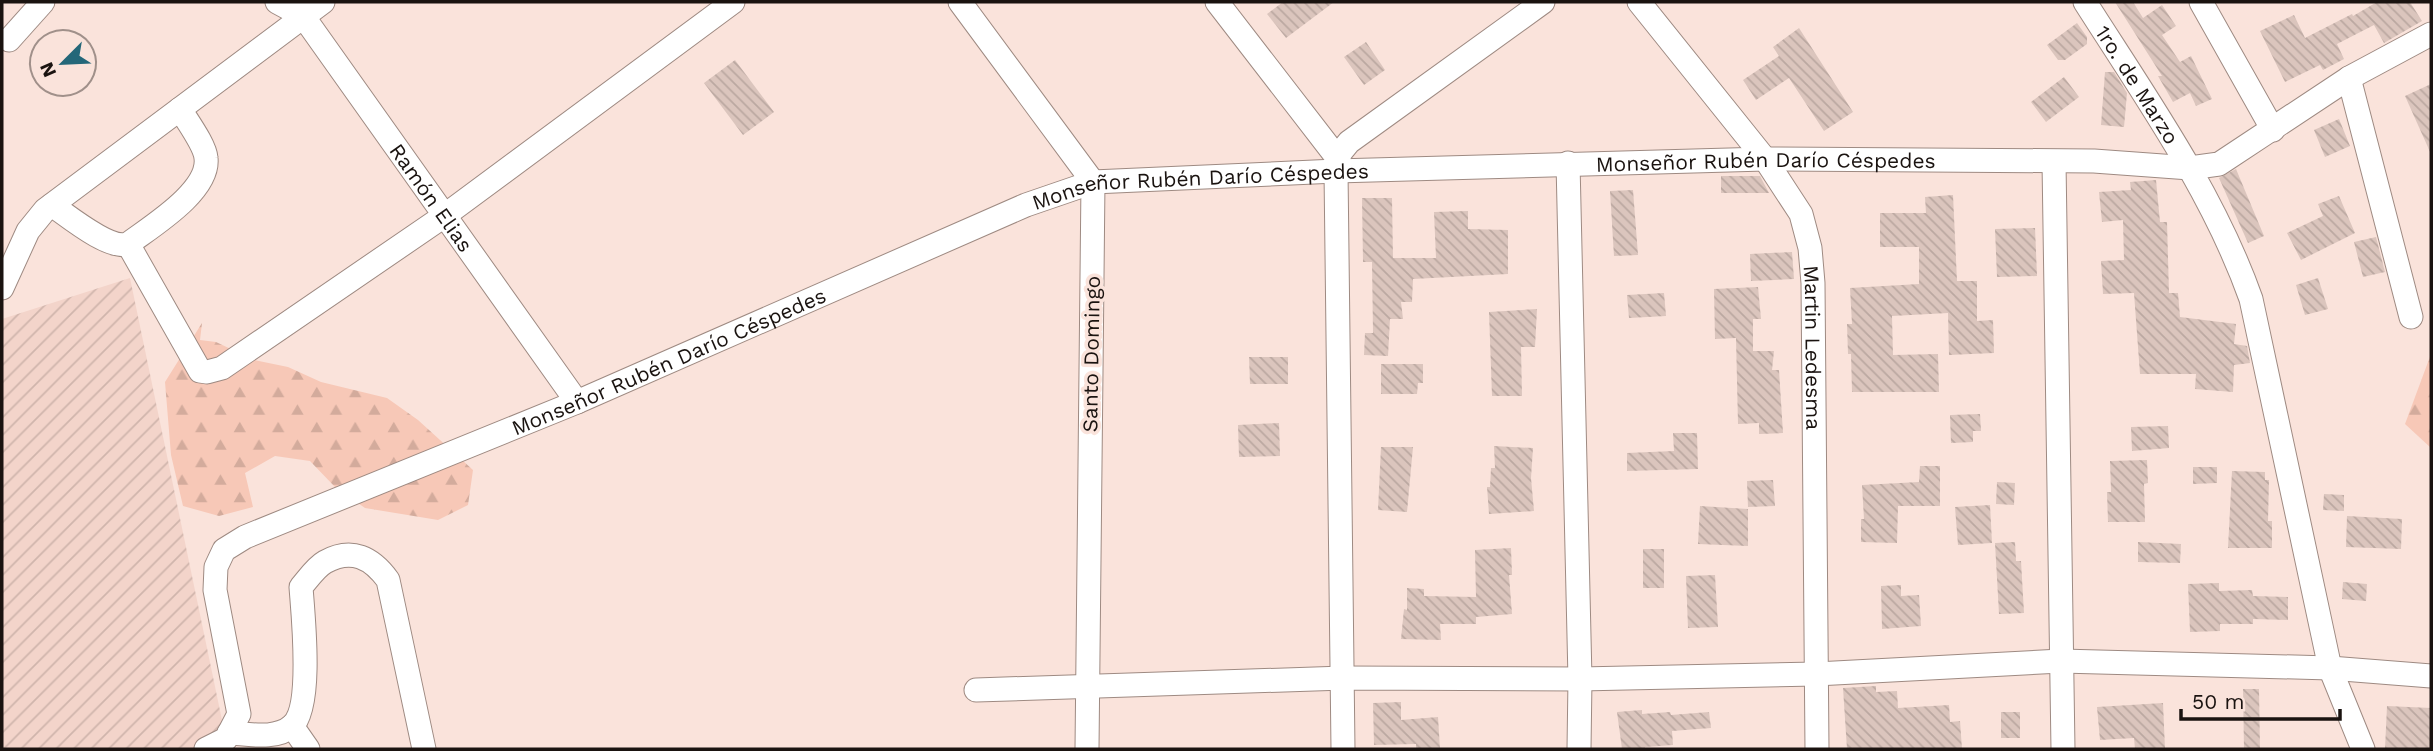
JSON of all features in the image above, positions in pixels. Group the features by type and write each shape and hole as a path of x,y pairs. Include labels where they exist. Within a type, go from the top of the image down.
{"street":[{"path":"9,40 43,2"},
{"name":"Ramón Elias","path":"277,2 303,16 577,402"},
{"path":"2,288 28,231 52,205 323,2"},
{"path":"128,244 200,371 222,368 444,216 733,2"},
{"path":"960,2 1093,182"},
{"path":"1217,2 1337,165"},
{"path":"1343,749 1337,165 1340,153 1349,142 1543,2"},
{"name":"Martin Ledesma","path":"1640,2 1765,159 1801,214 1810,248 1814,284 1817,749"},
{"name":"1ro. de Marzo","path":"2085,2 2190,168 2238,261 2251,299 2330,668 2363,749"},
{"path":"2201,2 2273,130"},
{"name":"Monseñor Rubén Darío Céspedes","path":"229,733 239,714 215,590 216,568 224,550 245,537 577,402 1027,205 1093,182 1337,165 1765,159 2094,161 2190,168 2219,164 2349,78 2431,34"},
{"path":"2349,78 2411,317"},
{"path":"52,205 119,246 128,244 172,211 198,185 206,172 206,155 180,109"},
{"path":"2054,162 2063,749"},
{"path":"1568,163 1580,679 1579,749"},
{"name":"Santo Domingo","path":"1087,749 1093,182"},
{"path":"206,749 226,740 229,733 272,735 292,726 301,713 306,652 301,587 324,563 348,555 363,557 376,564 388,580 424,749"},
{"path":"976,690 1344,678 1580,679 1816,674 2062,661 2330,668 2431,676"},
{"path":"292,726 308,749"}],"shaded area":[{"path":"130,278 228,749 2,749 2,319"}],"green space":[{"path":"202,323 200,340 216,342 254,360 288,367 321,382 387,398 418,420 473,470 468,505 438,520 365,508 335,487 310,461 275,456 245,473 253,507 219,516 183,506 171,455 165,382"},
{"path":"2431,354 2431,448 2405,424"}],"building":[{"path":"1283,2 1334,2 1286,38 1267,14"},
{"path":"2115,2 2133,2 2143,18 2162,5 2176,26 2162,35 2180,62 2191,56 2212,99 2196,106 2190,93 2173,102 2158,76 2162,76"},
{"path":"2377,2 2410,2 2422,21 2384,43 2374,25 2337,44 2344,59 2323,70 2320,65 2285,82 2260,31 2294,15 2305,38"},
{"path":"2077,23 2087,37 2087,44 2065,60 2058,60 2047,45"},
{"path":"1799,28 1853,112 1824,131 1789,78 1756,100 1743,80 1779,56 1773,47"},
{"path":"1366,42 1385,70 1364,85 1344,57"},
{"path":"735,60 774,112 743,135 704,83"},
{"path":"2105,72 2114,72 2127,93 2124,127 2101,125"},
{"path":"2064,77 2079,97 2046,122 2031,102"},
{"path":"2431,84 2431,154 2405,96"},
{"path":"2339,119 2350,146 2325,157 2314,130"},
{"path":"2236,169 2264,236 2248,243 2219,178"},
{"path":"1721,176 1760,176 1769,193 1721,193"},
{"path":"2156,180 2160,222 2167,222 2169,293 2178,293 2180,317 2236,324 2234,344 2247,346 2250,363 2234,365 2233,392 2195,389 2196,374 2140,374 2134,293 2103,294 2101,261 2124,260 2123,220 2102,222 2099,192 2131,190 2130,182"},
{"path":"1633,190 1638,255 1614,256 1610,191"},
{"path":"1953,195 1957,281 1977,281 1977,321 1993,320 1994,353 1949,355 1948,313 1892,316 1893,355 1938,354 1939,392 1852,392 1847,324 1852,324 1850,288 1919,284 1919,247 1880,247 1880,213 1926,213 1925,197"},
{"path":"2339,196 2355,233 2301,260 2287,233 2323,216 2318,204"},
{"path":"1362,198 1392,198 1393,258 1436,258 1434,212 1468,211 1468,229 1508,230 1508,274 1413,279 1412,302 1401,302 1403,319 1390,319 1388,356 1364,355 1365,333 1373,333 1372,262 1363,262"},
{"path":"2035,228 2037,276 1997,277 1995,229"},
{"path":"2376,237 2385,272 2363,277 2354,242"},
{"path":"1792,252 1794,279 1751,281 1750,254"},
{"path":"2318,278 2328,309 2305,315 2296,285"},
{"path":"1758,287 1761,319 1753,319 1753,351 1774,351 1772,370 1779,370 1783,433 1759,434 1759,423 1738,424 1736,338 1715,339 1714,289"},
{"path":"1664,293 1666,316 1629,318 1627,295"},
{"path":"1537,309 1535,347 1521,347 1522,396 1492,396 1489,312"},
{"path":"1249,357 1288,357 1288,384 1250,384"},
{"path":"1381,364 1423,364 1423,383 1418,383 1417,394 1381,394"},
{"path":"1980,414 1981,431 1973,431 1973,442 1951,443 1950,415"},
{"path":"1279,423 1280,456 1239,457 1238,425"},
{"path":"2168,426 2169,448 2132,451 2131,427"},
{"path":"1673,433 1697,433 1698,469 1627,471 1627,453 1674,451"},
{"path":"1494,446 1533,448 1531,478 1534,511 1489,514 1487,487 1490,487 1491,468 1495,468"},
{"path":"1381,447 1413,447 1407,512 1378,510"},
{"path":"2147,460 2148,483 2144,484 2145,522 2108,522 2110,461"},
{"path":"1920,466 1940,466 1940,506 1898,506 1897,543 1861,542 1861,519 1864,519 1862,485 1919,482"},
{"path":"2193,467 2217,467 2217,483 2193,484"},
{"path":"2232,471 2265,472 2265,480 2269,480 2268,521 2272,521 2272,548 2228,548"},
{"path":"1773,480 1775,506 1748,507 1747,481"},
{"path":"1997,482 2015,483 2014,505 1996,504"},
{"path":"2324,494 2344,495 2344,511 2323,510"},
{"path":"1990,505 1992,543 1958,545 1955,507"},
{"path":"1700,506 1748,509 1748,546 1698,544"},
{"path":"2347,516 2402,519 2401,549 2346,547"},
{"path":"2015,542 2016,561 2021,561 2024,613 1999,614 1995,543"},
{"path":"2138,542 2181,544 2180,563 2138,562"},
{"path":"1511,548 1512,575 1509,575 1512,614 1476,617 1476,624 1440,624 1441,640 1401,639 1404,609 1407,610 1407,588 1424,589 1424,596 1476,597 1475,550"},
{"path":"1643,549 1664,549 1664,588 1643,588"},
{"path":"1715,575 1718,627 1688,628 1686,576"},
{"path":"2343,582 2367,584 2366,601 2342,599"},
{"path":"2219,583 2219,591 2252,590 2253,596 2288,597 2288,620 2253,619 2253,624 2220,624 2220,631 2190,632 2188,584"},
{"path":"1901,585 1901,596 1919,595 1921,626 1882,629 1881,586"},
{"path":"1876,686 1876,692 1897,691 1898,708 1949,705 1950,722 1960,721 1962,749 1847,749 1843,688"},
{"path":"2243,689 2259,689 2260,749 2244,749"},
{"path":"1401,702 1401,720 1438,717 1440,749 1416,749 1416,744 1374,745 1373,703"},
{"path":"2163,703 2165,749 2135,749 2134,738 2100,740 2097,707"},
{"path":"2387,706 2431,708 2431,749 2385,749"},
{"path":"1642,710 1642,714 1670,712 1671,715 1709,712 1711,728 1672,731 1673,745 1622,749 1617,712"},
{"path":"2001,712 2020,712 2020,738 2001,738"}]}
